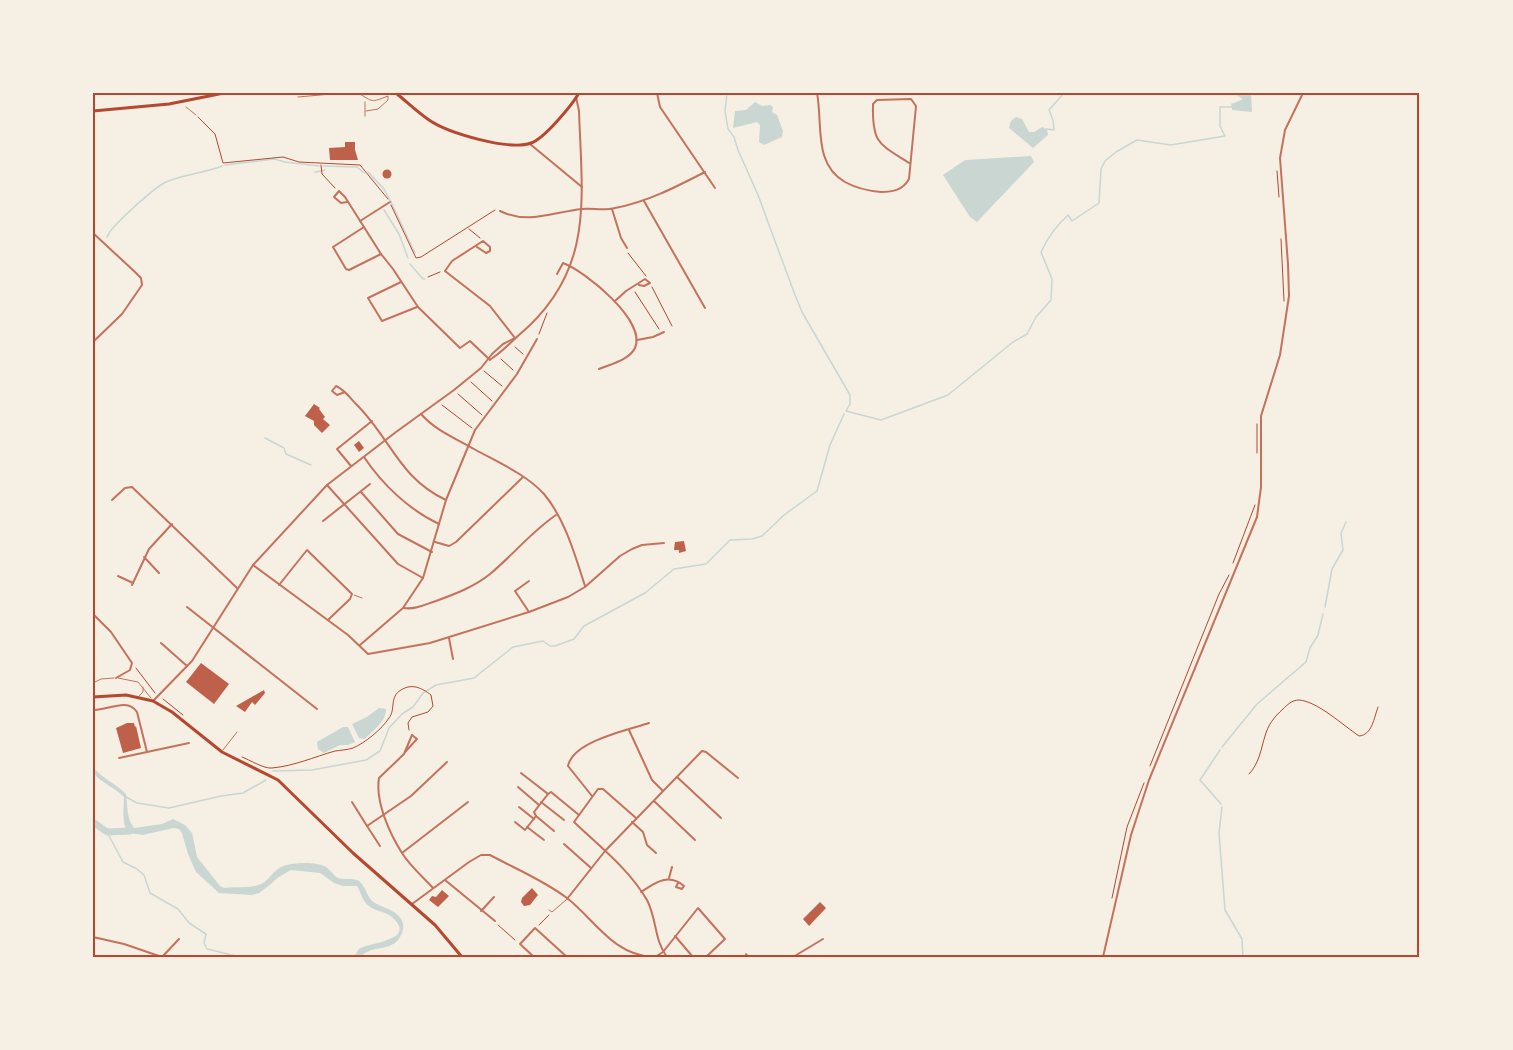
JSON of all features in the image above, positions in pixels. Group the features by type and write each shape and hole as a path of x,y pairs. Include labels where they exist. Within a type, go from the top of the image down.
{"main road":[{"path":"93,111 169,104 224,93"},
{"path":"396,93 423,116 438,125 514,146 536,142 579,93"},
{"path":"93,697 137,696 153,701 172,712 222,752 267,773 281,783 353,853 435,925 462,957"}],"street":[{"path":"657,93 660,107 716,188"},
{"path":"817,93 824,158 833,173 842,180 853,186 882,192 899,189 909,179 916,114 914,101 906,98 877,100 873,104 876,139 909,163"},
{"path":"1102,957 1139,808 1257,517 1261,487 1261,416 1280,355 1289,296 1280,158 1285,130 1303,93"},
{"path":"153,701 187,666 253,565 327,485 468,380 535,321 561,287 571,266 578,240 582,209 579,111 576,97"},
{"path":"530,144 582,187"},
{"path":"500,211 523,218 582,209 612,209 644,201 705,172"},
{"path":"347,202 341,203 334,197 339,192 347,202 418,307 460,348 470,341 490,360"},
{"path":"644,201 705,308"},
{"path":"360,221 390,202"},
{"path":"612,209 621,238 627,248"},
{"path":"364,227 332,245 346,269 349,270 381,255"},
{"path":"93,233 142,281 122,314 93,342"},
{"path":"477,247 486,254 490,251 490,247 483,241 452,261 445,271 490,306 515,338"},
{"path":"557,274 563,263 598,285 615,302 634,329 637,340 635,348 629,355 599,369"},
{"path":"615,302 645,279 649,282"},
{"path":"401,282 368,298 382,321 418,307"},
{"path":"637,340 653,338 663,333"},
{"path":"490,360 492,354 503,344 515,338"},
{"path":"359,646 403,608 423,578 446,500 468,445 484,416 517,374 537,339"},
{"path":"345,392 372,421 414,479 428,492 446,500"},
{"path":"421,414 435,428 523,477 544,494 571,544 585,587"},
{"path":"352,466 337,449 372,421"},
{"path":"364,457 380,477 409,505 423,517 440,524"},
{"path":"435,542 449,546 456,542 523,477"},
{"path":"323,521 370,484"},
{"path":"327,485 398,564 423,578"},
{"path":"112,500 125,488 132,487 237,588"},
{"path":"361,492 398,534 432,552"},
{"path":"403,608 412,609 471,587 490,574 536,530 556,515"},
{"path":"118,576 132,584 152,545 172,524"},
{"path":"253,565 328,620 369,654 430,643 529,612 568,597 585,587 620,556 632,549 642,544 663,543"},
{"path":"279,585 308,550 352,595 328,620"},
{"path":"144,557 159,573"},
{"path":"529,581 515,591 529,612"},
{"path":"187,607 317,709"},
{"path":"93,614 111,632 133,664 130,670 116,678"},
{"path":"449,637 453,659"},
{"path":"161,643 187,666"},
{"path":"93,710 126,705 134,707 147,752"},
{"path":"592,796 568,766 569,759 593,742 649,723"},
{"path":"629,730 652,780 663,791"},
{"path":"404,754 412,735 417,739 404,754 378,782 384,813 402,853 433,888"},
{"path":"119,758 189,743"},
{"path":"567,899 605,851 702,751 738,778"},
{"path":"367,826 416,791 447,762"},
{"path":"520,773 548,794 550,792 579,815"},
{"path":"677,777 721,818"},
{"path":"518,787 564,820"},
{"path":"636,818 603,789 598,789 574,822 605,851 642,892 649,905 659,947 667,957"},
{"path":"515,822 525,830 535,817 534,812 548,794"},
{"path":"654,801 695,840"},
{"path":"352,802 380,846"},
{"path":"402,853 468,802"},
{"path":"519,807 554,831"},
{"path":"632,822 643,832 647,845 656,853"},
{"path":"527,827 544,840"},
{"path":"564,844 591,868"},
{"path":"412,904 481,855 490,855 537,879 567,899 622,949 645,957 654,957 663,952 698,908 725,939"},
{"path":"669,878 672,867"},
{"path":"642,892 657,881 669,878 678,883"},
{"path":"445,880 495,921"},
{"path":"481,911 494,897"},
{"path":"534,957 520,944 535,928 567,957"},
{"path":"675,936 693,957"},
{"path":"93,937 124,944 162,957 179,939"},
{"path":"706,957 725,939 730,939"},
{"path":"793,957 823,939"}],"lane":[{"path":"298,97 343,93"},
{"path":"358,93 366,100 378,101 388,96"},
{"path":"366,111 381,107 388,100 390,93"},
{"path":"365,116 366,100"},
{"path":"186,106 196,115"},
{"path":"352,595 362,598"},
{"path":"93,683 101,679 133,680 142,685 153,701"},
{"path":"137,696 142,692 142,685"},
{"path":"222,752 237,732"},
{"path":"549,910 552,912 567,899"}],"path":[{"path":"200,118 215,134 223,163 283,157 299,162 360,165 390,202 416,258 496,209 500,211"},
{"path":"321,164 321,174 339,192"},
{"path":"467,228 483,241"},
{"path":"1283,236 1280,241 1284,308"},
{"path":"627,248 629,256 639,264 672,326"},
{"path":"428,277 445,271"},
{"path":"632,287 663,333"},
{"path":"537,339 548,314 546,308"},
{"path":"514,345 527,358"},
{"path":"497,355 517,374"},
{"path":"482,368 501,386"},
{"path":"468,380 490,399"},
{"path":"454,390 480,413"},
{"path":"441,404 469,426"},
{"path":"1257,419 1257,453"},
{"path":"1233,564 1255,503"},
{"path":"1150,768 1219,594 1230,574"},
{"path":"133,664 158,696 187,719"},
{"path":"235,754 271,768 298,764 337,750 352,748 366,740 388,720 392,712 394,697 399,691 416,686 429,693 433,706 428,712 416,714 410,719 408,728 412,735"},
{"path":"1249,774 1256,763 1273,718 1293,701 1298,700 1323,710 1359,736 1368,732 1378,707"},
{"path":"1111,904 1125,834 1146,777"},
{"path":"535,928 552,912"},
{"path":"495,921 520,944"}],"shaded area":[{"path":"1233,93 1251,93 1252,112 1232,110 1232,104 1243,99"},
{"path":"755,102 762,106 773,107 772,112 777,115 783,131 782,137 764,145 759,142 760,125 757,122 733,128 735,111 746,110"},
{"path":"1016,117 1022,119 1029,132 1042,127 1047,129 1048,135 1033,148 1009,128 1011,121"},
{"path":"1031,156 1034,162 977,222 970,217 943,175 965,160"},
{"path":"379,708 386,709 381,722 365,739 359,738 352,724"},
{"path":"343,727 348,727 355,742 340,745 324,753 318,749 317,742"},
{"path":"93,767 126,794 128,816 134,828 162,824 173,819 185,825 192,833 197,857 220,886 224,888 257,886 278,869 288,865 309,863 321,865 336,877 359,881 372,901 399,917 402,921 402,933 394,944 371,950 361,957 354,957 359,949 395,937 399,932 399,926 391,916 367,904 357,886 343,886 334,883 320,873 291,870 259,893 252,895 219,893 196,872 179,829 173,828 143,835 129,833 126,830 123,811 124,797 97,777 93,773"}],"building":[{"path":"345,142 355,142 358,160 330,160 329,148 345,147"},
{"path":"387,170 391,174 387,178 383,174"},
{"path":"314,404 320,408 325,417 323,419 330,425 322,433 314,425 314,421 305,416"},
{"path":"359,441 364,448 359,452 354,445"},
{"path":"684,541 686,551 679,553 679,550 674,550 675,542"},
{"path":"201,663 229,684 214,704 186,682"},
{"path":"264,690 265,693 255,705 252,702 245,712 236,706"},
{"path":"127,723 134,723 136,726 141,748 123,753 116,728"},
{"path":"532,888 538,895 530,905 524,906 521,902 522,898"},
{"path":"442,890 449,896 438,907 429,900 432,896 436,897"},
{"path":"820,902 826,908 809,926 803,919"}],"waterway":[{"path":"727,93 725,111 728,129 734,137 758,195 802,312 850,395 850,404 846,411 881,420 948,395 1013,342 1027,334 1036,317 1051,300 1052,279 1041,252 1052,233 1068,215 1072,221 1099,203 1101,169 1105,161 1137,140 1171,145 1225,136 1220,126 1220,107 1232,107 1232,104"},
{"path":"1047,129 1054,130 1049,110 1064,93"},
{"path":"225,165 274,159 319,166"},
{"path":"107,237 132,208 164,183 222,166"},
{"path":"323,166 357,167 364,173"},
{"path":"315,172 325,170"},
{"path":"368,172 384,189 415,253"},
{"path":"384,210 399,234 408,258"},
{"path":"410,264 425,279"},
{"path":"273,771 312,770 366,760 380,751 389,728 402,714 413,707 423,693 436,685 474,678 513,647 543,641 550,646 555,646 574,639 584,626 645,593 674,569 706,564 730,540 762,536 784,515 817,491 830,445 844,414"},
{"path":"265,438 284,448 286,454 311,465"},
{"path":"1325,607 1332,569 1343,550 1341,533 1346,522"},
{"path":"1222,747 1257,704 1306,662 1310,648 1318,635 1323,614"},
{"path":"1220,750 1200,780 1221,804"},
{"path":"126,797 137,803 169,808 243,793 266,780"},
{"path":"1222,807 1219,833 1225,910 1242,939 1243,957"},
{"path":"93,822 107,832 130,831"},
{"path":"107,832 123,862 144,875 150,893 178,909 189,923 206,934 204,943 207,949 240,957"}]}
